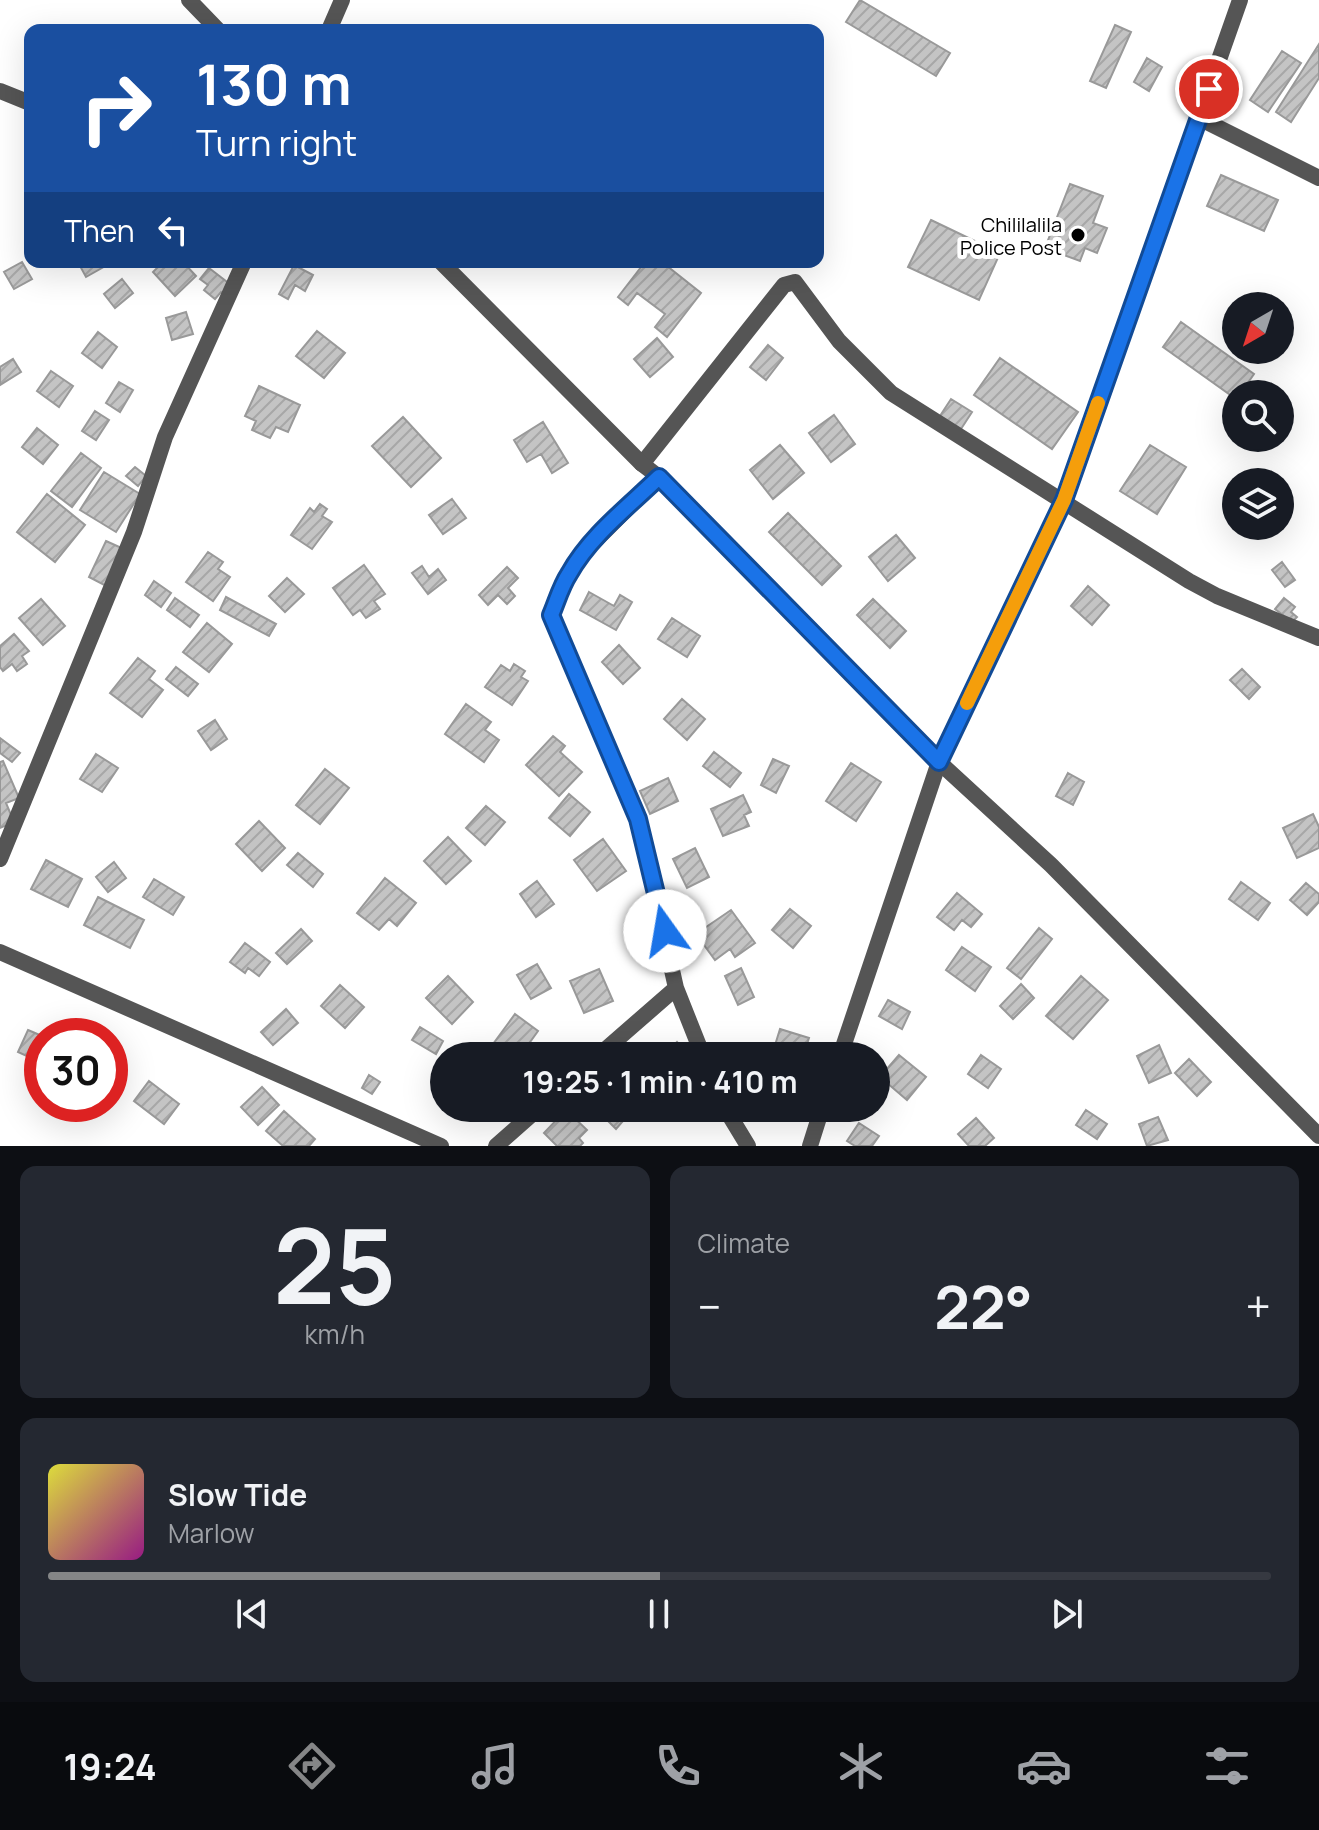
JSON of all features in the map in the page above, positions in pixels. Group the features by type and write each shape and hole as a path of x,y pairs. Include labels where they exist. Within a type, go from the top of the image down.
{"street":[{"path":"189,0 212,24"},
{"path":"332,24 342,0"},
{"path":"845,1042 939,762 1064,500 1240,0"},
{"path":"0,91 24,101"},
{"path":"1199,118 1319,178"},
{"path":"0,859 134,532 165,437 241,268"},
{"path":"447,268 642,464 659,477 939,762 1051,865 1319,1136"},
{"path":"642,464 784,285 795,282 839,341 891,393 1189,581 1217,596 1319,638"},
{"path":"659,477 581,555 567,576 551,615 638,819 676,988 697,1042"},
{"path":"0,952 441,1146"},
{"path":"614,1042 676,988"},
{"path":"496,1146 523,1122"},
{"path":"733,1122 748,1146"},
{"path":"810,1146 818,1122"}],"building":[{"path":"860,0 950,53 936,76 846,22"},
{"path":"1115,25 1131,32 1106,88 1090,81"},
{"path":"1319,44 1319,78 1291,122 1276,112"},
{"path":"1282,51 1301,63 1268,112 1250,100"},
{"path":"1147,58 1162,67 1149,91 1134,82"},
{"path":"1221,175 1278,200 1264,231 1207,206"},
{"path":"1070,184 1103,196 1093,223 1107,228 1097,253 1085,248 1080,261 1045,248"},
{"path":"931,220 1000,253 979,300 908,267"},
{"path":"22,262 32,279 14,289 4,272"},
{"path":"81,268 102,268 86,277"},
{"path":"157,268 189,268 196,276 175,296 153,272"},
{"path":"209,268 231,285 215,299 204,290 208,285 200,279"},
{"path":"292,268 313,275 305,291 295,285 288,299 279,294"},
{"path":"640,268 670,268 701,293 667,337 655,327 665,314 637,293 628,305 618,297"},
{"path":"122,279 133,293 115,308 104,294"},
{"path":"186,312 193,334 172,340 166,318"},
{"path":"1181,322 1222,351 1222,364 1240,364 1254,374 1250,380 1222,380 1222,389 1163,347"},
{"path":"317,331 345,353 324,378 296,356"},
{"path":"98,332 117,347 102,368 82,353"},
{"path":"657,338 673,357 650,377 634,359"},
{"path":"768,345 783,358 766,380 750,367"},
{"path":"1000,358 1078,412 1052,449 974,395"},
{"path":"13,359 21,372 0,385 0,367"},
{"path":"51,371 73,386 59,407 37,391"},
{"path":"119,382 133,390 120,412 106,403"},
{"path":"259,386 300,405 288,432 276,427 270,438 252,430 256,421 245,416"},
{"path":"951,399 972,412 961,429 940,416"},
{"path":"95,411 109,420 96,440 82,431"},
{"path":"834,415 855,444 831,462 809,433"},
{"path":"403,417 441,458 411,487 372,446"},
{"path":"543,422 568,463 552,473 541,454 527,462 514,440"},
{"path":"37,428 58,445 43,464 22,447"},
{"path":"780,445 804,473 773,499 750,470"},
{"path":"1150,445 1186,467 1157,514 1120,491"},
{"path":"81,453 101,468 72,507 51,491"},
{"path":"135,467 146,476 138,486 126,476"},
{"path":"104,472 140,494 116,532 80,510"},
{"path":"47,494 85,525 55,562 17,532"},
{"path":"452,499 466,518 443,534 429,515"},
{"path":"320,504 327,509 322,516 332,522 312,549 291,535 310,508 314,512"},
{"path":"788,513 841,566 822,585 769,532"},
{"path":"896,535 915,558 888,581 869,557"},
{"path":"106,541 126,550 108,587 89,577"},
{"path":"208,552 223,562 218,569 230,577 213,601 186,582"},
{"path":"1282,562 1295,580 1285,587 1272,570"},
{"path":"364,565 385,594 374,601 380,609 366,618 360,610 353,615 333,588"},
{"path":"422,566 429,577 438,569 446,580 428,594 412,573"},
{"path":"507,567 518,578 508,588 515,596 507,604 498,595 488,605 479,595"},
{"path":"287,578 304,594 285,612 269,596"},
{"path":"154,581 171,593 161,607 145,595"},
{"path":"1088,586 1109,605 1092,625 1071,606"},
{"path":"589,592 614,606 620,595 632,602 616,630 580,610"},
{"path":"226,597 276,624 269,636 220,610"},
{"path":"175,598 199,615 190,627 167,610"},
{"path":"1284,598 1295,607 1291,612 1297,617 1292,622 1275,609"},
{"path":"41,599 65,626 43,645 19,618"},
{"path":"873,599 906,631 890,648 857,615"},
{"path":"672,618 700,636 687,657 658,639"},
{"path":"207,623 232,644 209,672 183,652"},
{"path":"14,634 29,651 22,656 27,664 17,671 12,664 3,671 0,667 0,646"},
{"path":"619,645 640,668 623,684 602,662"},
{"path":"138,658 155,671 149,679 163,690 142,717 110,693"},
{"path":"514,664 525,671 521,677 528,681 512,705 485,687 501,665 510,671"},
{"path":"176,667 198,684 188,696 166,679"},
{"path":"1242,669 1260,687 1249,699 1230,680"},
{"path":"682,699 705,719 687,740 664,719"},
{"path":"466,704 491,722 485,730 499,740 484,762 445,734"},
{"path":"215,720 227,739 211,750 198,731"},
{"path":"553,736 565,746 560,752 582,772 559,796 526,765"},
{"path":"0,738 20,753 12,762 0,753"},
{"path":"714,752 741,773 730,787 703,766"},
{"path":"96,754 118,768 102,792 80,779"},
{"path":"773,759 789,766 776,793 761,785"},
{"path":"3,761 19,798 6,803 14,822 0,828 0,762"},
{"path":"851,763 881,782 856,821 826,801"},
{"path":"325,769 349,788 320,824 296,805"},
{"path":"1068,773 1084,782 1073,805 1056,796"},
{"path":"668,778 678,801 650,814 640,791"},
{"path":"569,794 590,812 570,836 549,818"},
{"path":"743,795 751,812 744,815 749,826 723,836 711,809"},
{"path":"486,806 505,822 485,845 466,828"},
{"path":"1313,814 1319,827 1319,848 1297,858 1283,828"},
{"path":"259,821 285,848 262,871 236,844"},
{"path":"448,837 471,861 446,884 424,861"},
{"path":"603,839 626,871 597,891 574,860"},
{"path":"695,848 709,877 687,888 673,859"},
{"path":"298,853 323,874 313,887 287,865"},
{"path":"46,860 82,879 68,907 31,889"},
{"path":"114,862 126,878 108,892 96,877"},
{"path":"385,878 416,903 397,926 389,919 379,930 357,913"},
{"path":"154,879 184,897 173,915 143,897"},
{"path":"537,881 554,904 536,917 520,894"},
{"path":"1241,882 1270,903 1258,920 1229,899"},
{"path":"1306,883 1319,894 1319,902 1307,915 1290,900"},
{"path":"957,893 982,914 971,927 962,920 954,930 937,917"},
{"path":"98,897 144,920 130,948 84,925"},
{"path":"790,909 811,926 793,948 772,930"},
{"path":"731,910 755,943 735,957 730,949 715,960 696,934"},
{"path":"1039,928 1052,939 1021,979 1007,968"},
{"path":"301,929 312,941 287,964 276,953"},
{"path":"245,943 270,962 259,976 248,968 245,973 230,962"},
{"path":"962,947 991,967 975,991 946,970"},
{"path":"537,964 551,988 531,999 517,975"},
{"path":"741,968 754,997 738,1005 725,976"},
{"path":"599,969 613,1001 584,1013 570,981"},
{"path":"448,976 473,1002 452,1024 426,998"},
{"path":"1081,976 1108,1000 1073,1039 1046,1016"},
{"path":"1021,984 1034,998 1013,1019 1000,1006"},
{"path":"340,985 364,1007 345,1028 321,1006"},
{"path":"888,1000 910,1012 902,1029 879,1016"},
{"path":"286,1009 298,1023 273,1045 261,1032"},
{"path":"515,1014 538,1031 530,1042 494,1042"},
{"path":"420,1027 443,1041 430,1042 430,1050 412,1040"},
{"path":"780,1029 809,1038 808,1042 776,1042"},
{"path":"24,1039 24,1055 18,1052"},
{"path":"1159,1045 1171,1073 1149,1083 1137,1056"},
{"path":"899,1055 926,1077 907,1100 890,1086 890,1065"},
{"path":"981,1055 1001,1069 988,1088 968,1074"},
{"path":"1189,1059 1211,1082 1197,1096 1175,1073"},
{"path":"369,1075 380,1082 372,1094 362,1088"},
{"path":"149,1081 179,1104 164,1124 134,1101"},
{"path":"262,1087 279,1105 258,1125 241,1107"},
{"path":"1086,1110 1107,1124 1097,1139 1076,1125"},
{"path":"284,1111 315,1139 309,1146 283,1146 266,1131"},
{"path":"1158,1117 1168,1140 1147,1146 1139,1124"},
{"path":"976,1118 994,1138 985,1146 969,1146 958,1134"},
{"path":"555,1122 579,1122 587,1130 579,1138 583,1143 580,1146 557,1146 544,1133"},
{"path":"609,1122 622,1122 616,1129"},
{"path":"859,1123 879,1136 872,1146 855,1146 847,1141"}],"slow traffic":[{"path":"967,703 1064,500 1098,403"}],"place":[{"name":"Chililalila Police Post","path":"1078,235"}],"route":[{"path":"665,931 638,819 551,615 567,576 601,533 659,477 939,762 1064,500 1209,89"}]}
